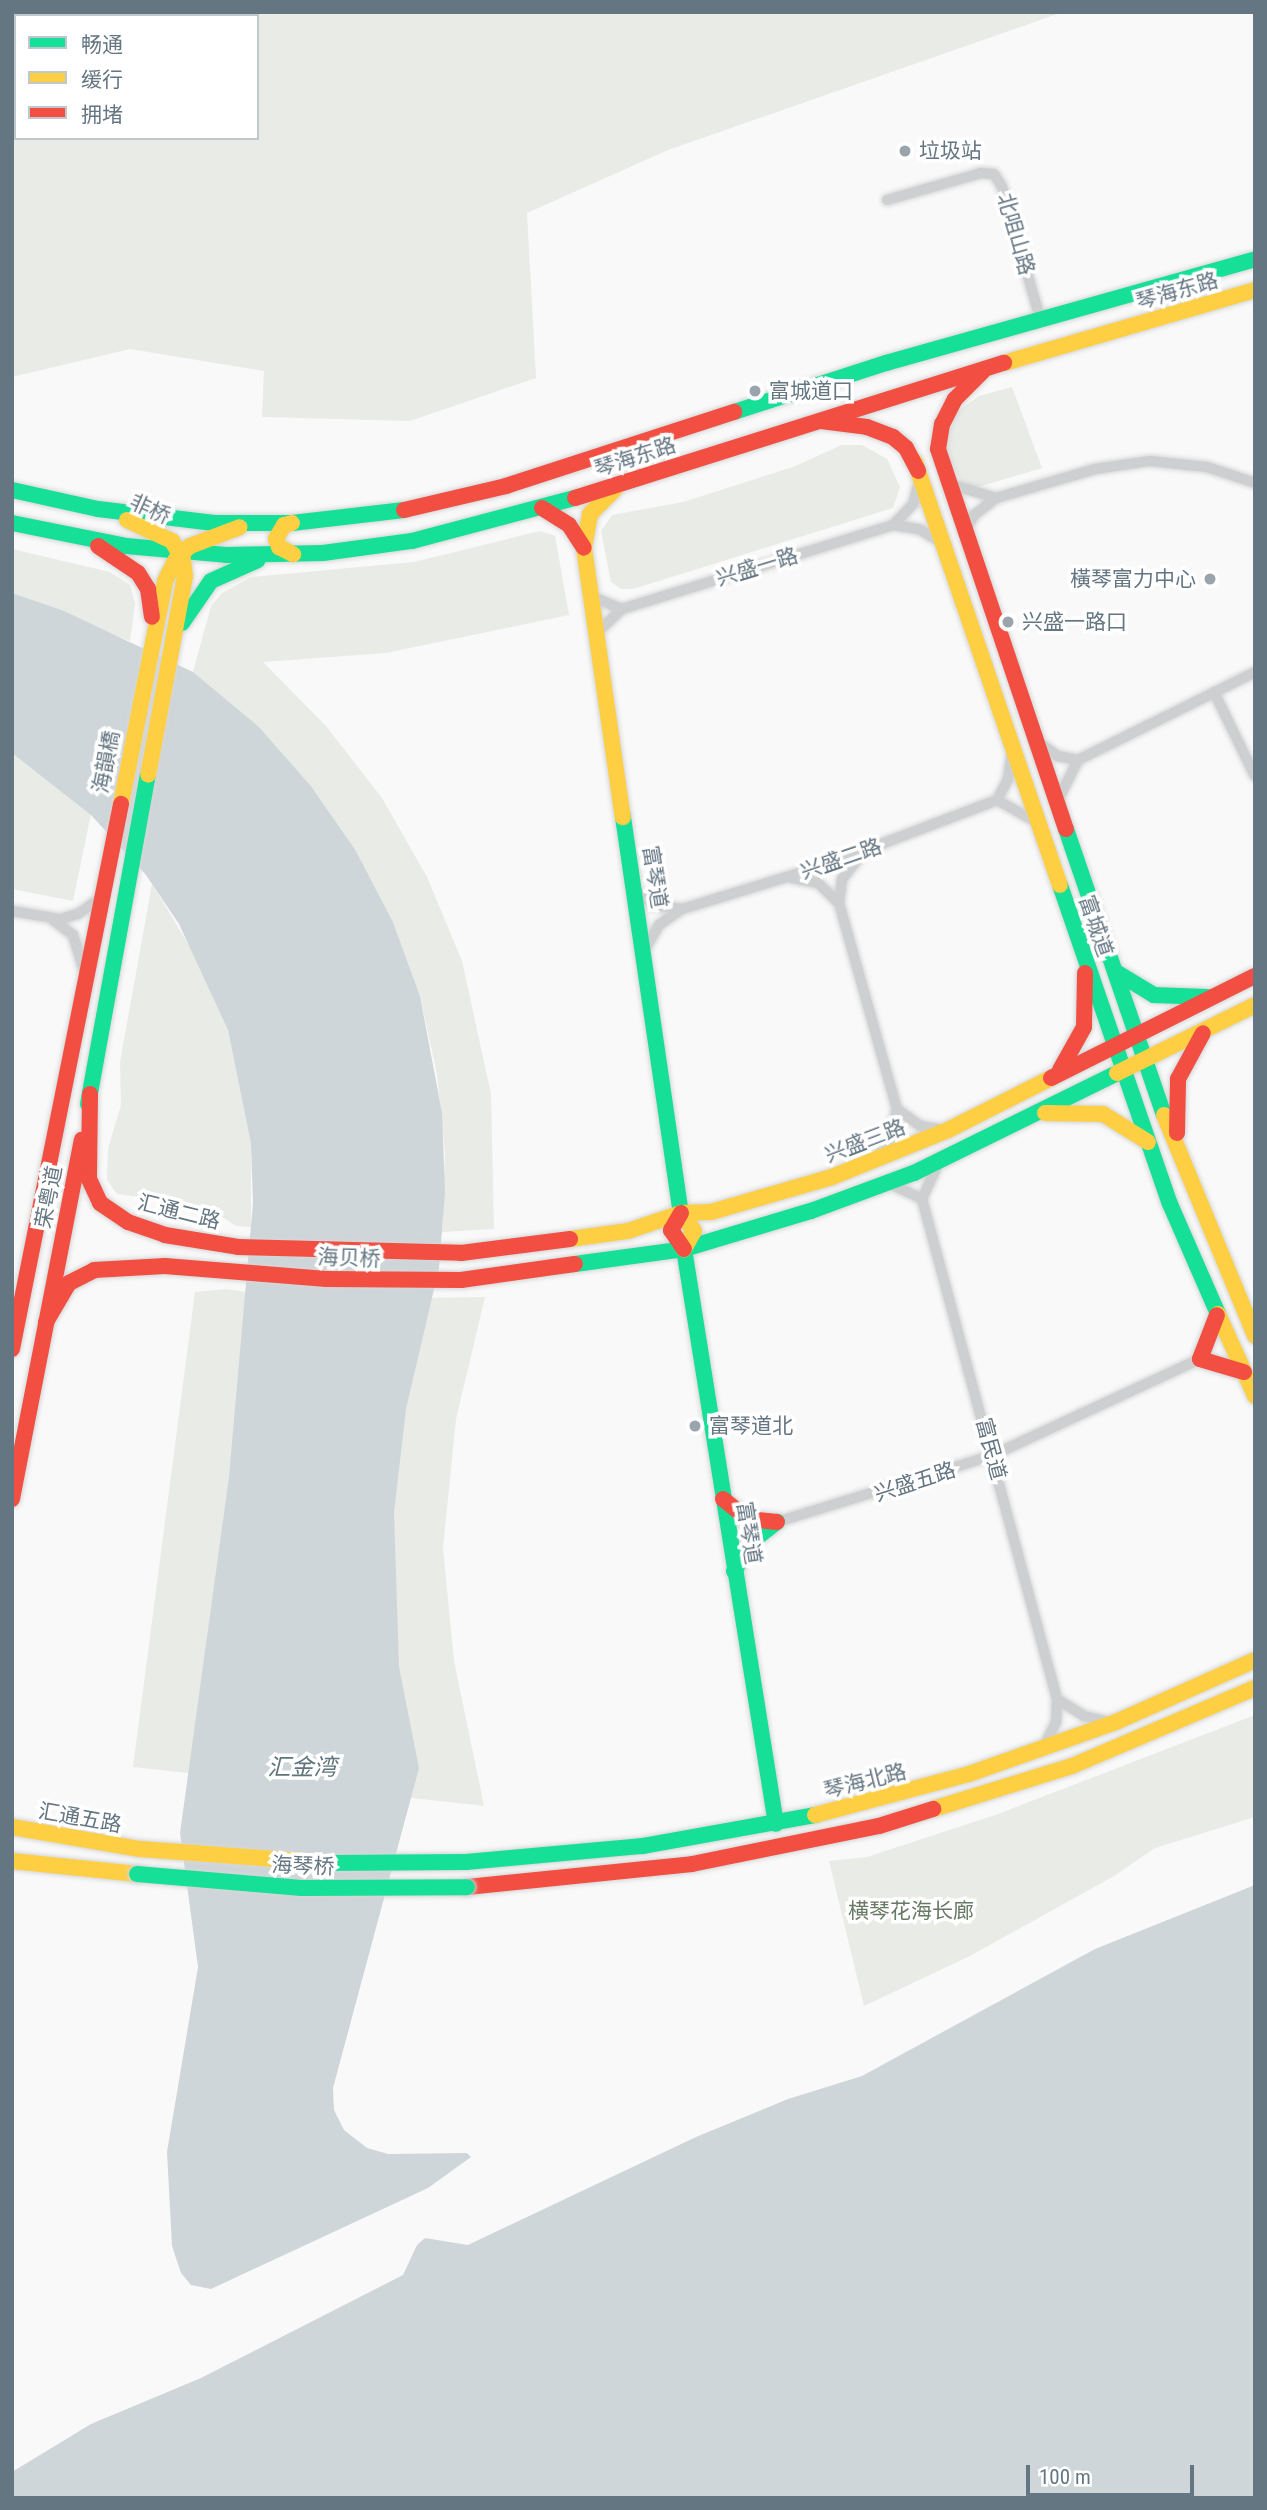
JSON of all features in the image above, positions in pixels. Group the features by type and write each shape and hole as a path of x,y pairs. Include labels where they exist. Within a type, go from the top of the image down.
{"main road":[{"name":"琴海东路","path":"12,490 99,509 253,524 364,517 471,496 895,360 1255,260"},
{"name":"琴海东路","path":"12,523 84,539 181,553 293,554 412,541 542,508 815,420 1255,290"},
{"name":"富城道","path":"988,368 955,399 942,424 938,449 947,483 1178,1156 1255,1336"},
{"path":"815,420 878,429 893,437 917,469"},
{"name":"富城道","path":"917,469 1149,1142 1217,1315 1255,1396"},
{"path":"584,548 590,514 622,483"},
{"path":"542,508 569,525 584,548"},
{"name":"非桥","path":"99,509 166,537 181,553 185,576 174,638"},
{"path":"292,523 284,525 276,539 279,547 293,554"},
{"name":"非桥","path":"153,634 167,575 181,553 200,541 253,524"},
{"path":"84,539 138,573 150,598 153,634"},
{"name":"富琴道","path":"584,548 681,1213 671,1230 684,1249 776,1824"},
{"path":"174,638 198,596 211,581 233,568 271,555"},
{"name":"海韻橋","path":"101,898 153,634"},
{"name":"海韻橋","path":"122,902 174,638"},
{"name":"荣粤道","path":"12,1349 101,898"},
{"name":"荣粤道","path":"12,1499 90,1094 122,902"},
{"path":"1059,1072 1084,1027 1085,959"},
{"path":"1116,972 1154,995 1213,996"},
{"name":"兴盛三路","path":"461,1253 607,1235 681,1213 741,1205 872,1162 948,1130 1255,976"},
{"path":"684,1249 888,1183 939,1162 1255,1005"},
{"path":"1178,1156 1178,1079 1205,1030"},
{"name":"汇通二路","path":"90,1094 89,1179 100,1203 111,1214 165,1235 238,1247"},
{"path":"1039,1113 1104,1114 1149,1142"},
{"name":"海贝桥","path":"238,1247 461,1253"},
{"name":"海贝桥","path":"46,1322 69,1283 94,1270 164,1266 236,1274 461,1280 684,1249"},
{"path":"1240,1304 1255,1312"},
{"path":"1217,1315 1200,1359 1219,1361 1244,1372"},
{"path":"723,1499 748,1519 777,1522"},
{"path":"734,1572 755,1539 777,1522"},
{"name":"琴海北路","path":"466,1862 643,1846 776,1824 921,1788 1043,1749 1116,1722 1255,1660"},
{"name":"海琴桥","path":"12,1861 302,1888 467,1887 680,1866 879,1826 1072,1766 1255,1688"},
{"name":"汇通五路","path":"12,1827 140,1849"},
{"name":"海琴桥","path":"140,1849 303,1863 466,1862"}],"street":[{"name":"北咀山路","path":"887,200 981,173 994,174 1002,187 1041,321"},
{"path":"964,533 974,515 996,498 1095,469 1150,461 1207,467 1255,483"},
{"path":"893,525 913,504 917,469"},
{"path":"947,483 996,498"},
{"path":"893,525 919,529 942,543"},
{"name":"兴盛一路","path":"597,633 622,609 893,525"},
{"path":"591,596 622,609"},
{"path":"1056,805 1063,783 1077,760 1255,672"},
{"path":"1214,692 1255,776"},
{"path":"1034,739 1058,757 1077,760"},
{"path":"1013,748 1008,779 996,800 1038,823"},
{"name":"兴盛二路","path":"644,951 659,925 682,909 864,851 996,800"},
{"path":"864,851 842,879 839,904 897,1109 890,1139 872,1162"},
{"path":"788,877 818,883 839,904"},
{"name":"兴盛二路","path":"635,890 653,905 682,909"},
{"path":"12,911 51,919 78,914 101,898"},
{"path":"51,919 73,935 85,975"},
{"path":"897,1109 920,1126 948,1130"},
{"path":"888,1183 922,1199 939,1162"},
{"name":"富民道","path":"922,1199 1057,1699"},
{"name":"兴盛五路","path":"777,1522 886,1492 993,1455 1119,1401 1200,1359"},
{"path":"1043,1749 1056,1722 1057,1699 1084,1716 1116,1722"}],"green space":[{"path":"1063,12 668,150 527,213 536,378 410,421 262,417 264,371 130,349 12,377 12,24 14,140 259,140 259,14 46,14"},
{"path":"1012,387 1042,468 978,487 962,484 948,457 946,434 952,415 979,396"},
{"path":"842,445 862,445 887,459 900,487 893,508 633,589 621,589 611,582 601,531 612,515 683,502 793,467"},
{"path":"540,531 555,536 569,615 386,653 263,662 326,726 382,798 427,877 462,961 491,1094 494,1229 442,1232 445,1153 437,1074 420,996 393,922 356,851 311,786 258,726 193,672 211,606 222,593 251,577 414,562"},
{"path":"12,549 110,572 130,585 135,603 130,641 12,593"},
{"path":"12,753 91,814 73,901 12,889"},
{"path":"152,884 207,975 228,1030 251,1144 251,1227 236,1226 221,1216 164,1200 117,1194 107,1180 108,1149 121,1105 120,1062"},
{"path":"226,1289 298,1300 485,1297 456,1419 443,1548 454,1661 484,1806 133,1767 195,1292"},
{"name":"横琴花海长廊","path":"1255,1715 1255,1817 1155,1848 1114,1876 970,1956 864,2006 829,1861 867,1857 998,1814"}],"water":[{"name":"汇金湾","path":"12,593 64,611 193,672 258,726 311,786 356,851 393,922 420,996 442,1113 445,1192 439,1268 406,1409 394,1512 399,1667 419,1768 333,2088 334,2110 344,2130 367,2148 388,2154 467,2153 471,2157 428,2188 211,2289 191,2285 181,2273 172,2246 167,2152 198,1967 180,1833 229,1477 253,1203 251,1144 228,1030 179,924 146,875 91,815 12,753"},
{"path":"1255,1885 1255,2498 12,2498 12,2472 91,2424 201,2378 403,2275 417,2245 425,2238 468,2245 696,2137 788,2099 862,2076 1095,1949"}],"traffic: fast":[{"path":"734,412 886,363 1255,259"},
{"path":"12,490 98,509 214,523 292,523 404,510"},
{"path":"12,523 126,546 226,555 323,553 412,541 575,498"},
{"path":"182,623 211,581 258,560"},
{"path":"88,1104 148,775"},
{"path":"623,817 681,1213"},
{"path":"1066,829 1164,1115"},
{"path":"1060,885 1170,1204 1218,1314"},
{"path":"1116,972 1154,995 1207,997"},
{"path":"575,1264 684,1249 811,1211 914,1173 1117,1073"},
{"path":"684,1249 776,1824"},
{"path":"734,1571 755,1539 777,1522"},
{"path":"329,1863 466,1862 643,1846 815,1815"},
{"path":"137,1874 301,1888 467,1887"}],"traffic: slow":[{"path":"1004,363 1255,290"},
{"path":"915,462 1060,885"},
{"path":"615,489 590,514 584,548 623,817"},
{"path":"127,520 172,541 183,560 185,576 148,775"},
{"path":"292,523 284,525 276,539 279,547 293,554"},
{"path":"121,804 165,581 176,559 190,546 240,527"},
{"path":"1117,1073 1255,1005"},
{"path":"570,1239 628,1231 681,1213 711,1212 832,1177 948,1130 1051,1078"},
{"path":"1045,1113 1103,1114 1148,1142"},
{"path":"1164,1115 1255,1336"},
{"path":"681,1213 694,1231 684,1249"},
{"path":"1218,1314 1255,1396"},
{"path":"815,1815 969,1774 1116,1722 1255,1660"},
{"path":"933,1809 1072,1766 1255,1688"},
{"path":"12,1827 140,1849 329,1863"},
{"path":"12,1861 137,1874"}],"traffic: jam":[{"path":"575,498 1004,363"},
{"path":"983,371 955,399 942,424 938,449 1066,829"},
{"path":"404,510 506,486 734,412"},
{"path":"821,421 867,427 893,437 906,448 918,471"},
{"path":"542,508 569,525 584,548"},
{"path":"98,546 138,573 148,589 152,617"},
{"path":"12,1349 121,804"},
{"path":"1060,1070 1084,1027 1085,973"},
{"path":"1051,1078 1255,976"},
{"path":"1177,1133 1178,1079 1203,1033"},
{"path":"90,1094 89,1179 100,1203 128,1222 165,1235 238,1247 461,1253 570,1239"},
{"path":"12,1499 82,1140"},
{"path":"681,1213 671,1230 684,1249"},
{"path":"46,1322 69,1283 94,1270 165,1266 326,1279 461,1280 575,1264"},
{"path":"1200,1359 1217,1315"},
{"path":"1200,1359 1244,1372"},
{"path":"723,1499 748,1519 777,1522"},
{"path":"467,1887 692,1864 879,1826 933,1809"}],"place":[{"name":"垃圾站","path":"905,151"},
{"name":"富城道口","path":"755,391"},
{"name":"橫琴富力中心","path":"1210,579"},
{"name":"兴盛一路口","path":"1008,622"},
{"name":"富琴道北","path":"695,1426"}]}
